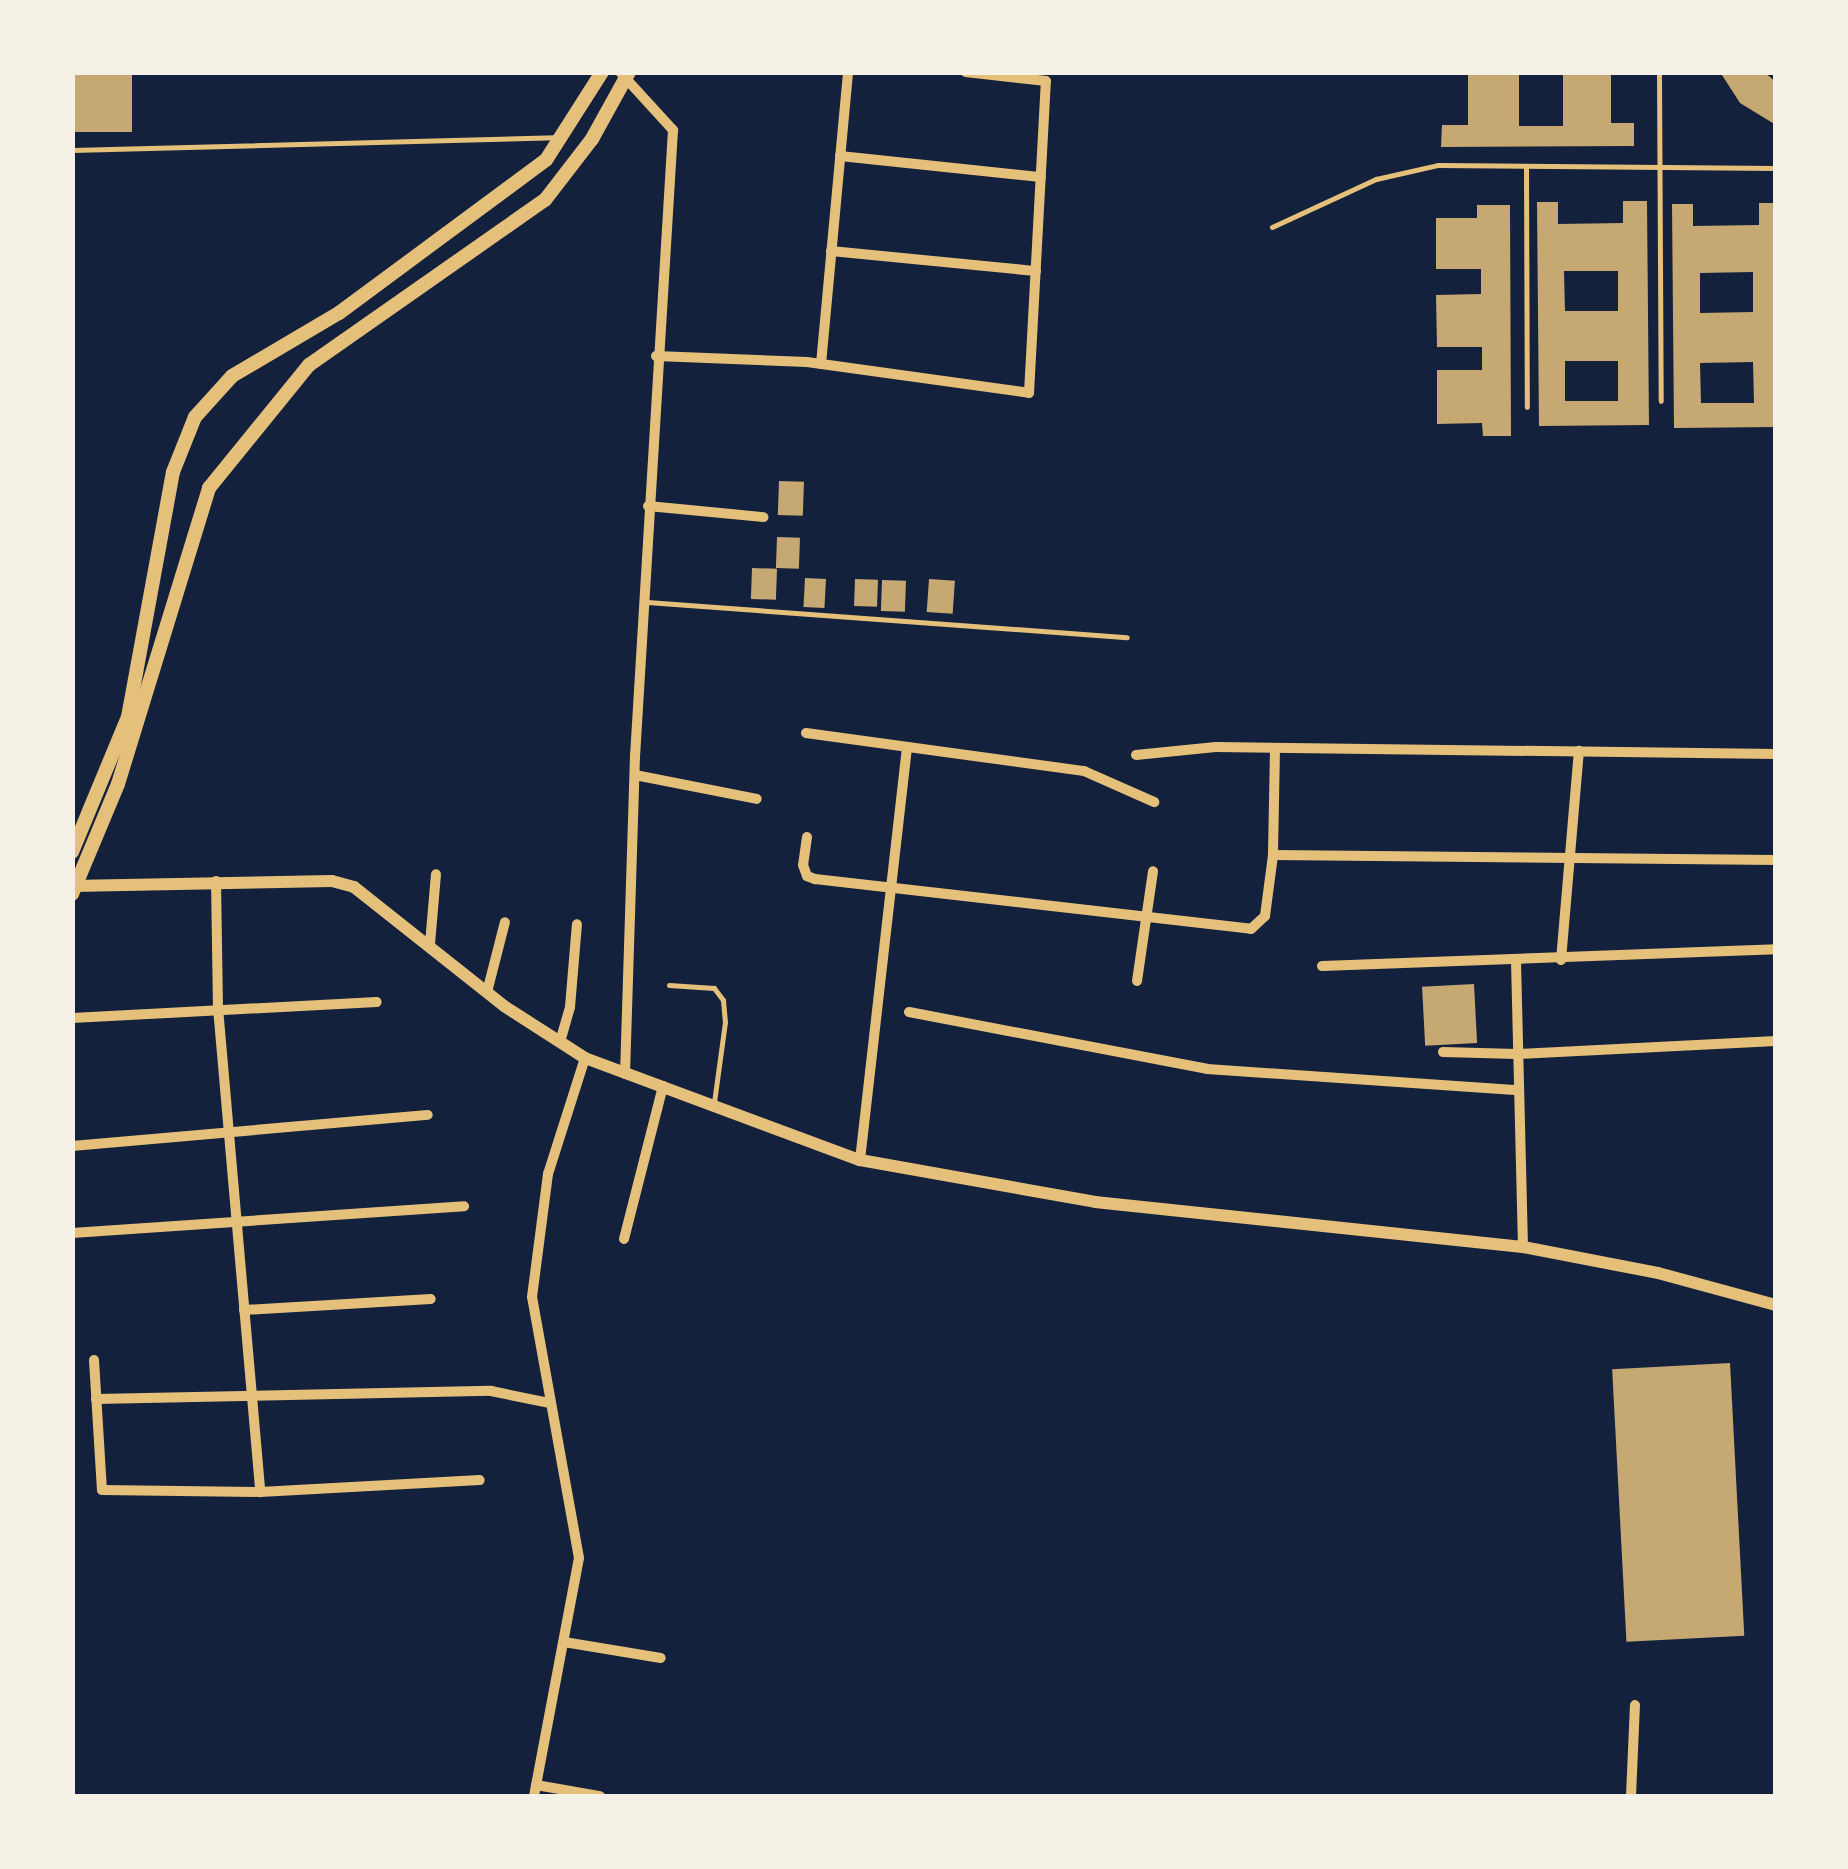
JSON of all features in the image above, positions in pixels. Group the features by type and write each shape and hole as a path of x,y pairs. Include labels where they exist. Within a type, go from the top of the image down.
{"main road":[{"path":"72,852 128,716 174,472 195,417 232,376 339,313 546,160 602,72"},
{"path":"74,889 118,784 209,488 309,365 545,200 592,139 625,74"}],"street":[{"path":"821,364 848,72"},
{"path":"656,356 821,364 1029,393 1046,81 966,72"},
{"path":"625,74 673,130 656,356 634,775 625,1074"},
{"path":"840,156 1041,176"},
{"path":"832,252 1036,272"},
{"path":"648,506 763,517"},
{"path":"806,734 1084,771 1154,802"},
{"path":"1136,755 1216,747 1776,754"},
{"path":"860,1160 908,749"},
{"path":"806,837 806,876 1251,930 1260,926 1272,854 1275,749"},
{"path":"1561,960 1578,752"},
{"path":"634,775 757,799"},
{"path":"1272,854 1776,860"},
{"path":"1136,981 1153,871"},
{"path":"430,944 436,874"},
{"path":"74,889 216,882 332,882 354,887 487,992 585,1058 860,1160 1095,1202 1523,1247 1658,1273 1776,1305"},
{"path":"216,882 218,1008 260,1492"},
{"path":"487,992 505,922"},
{"path":"560,1042 570,1008 577,924"},
{"path":"1322,966 1516,962 1776,949"},
{"path":"1516,962 1523,1247"},
{"path":"72,1018 376,1002"},
{"path":"909,1012 1207,1069 1518,1090"},
{"path":"1442,1052 1517,1054 1776,1042"},
{"path":"585,1058 548,1174 532,1296 579,1558 535,1791 600,1796"},
{"path":"624,1240 663,1086"},
{"path":"72,1146 428,1115"},
{"path":"72,1233 464,1206"},
{"path":"244,1310 431,1299"},
{"path":"94,1360 102,1490 260,1492 480,1480"},
{"path":"96,1399 491,1391 549,1403"},
{"path":"564,1642 661,1658"},
{"path":"1631,1796 1635,1705"}],"lane":[{"path":"1658,72 1661,401"},
{"path":"72,150 564,137"},
{"path":"1272,227 1376,179 1438,166 1776,168"},
{"path":"1526,166 1527,407"},
{"path":"644,602 1127,636"},
{"path":"668,985 714,988 723,1000 725,1022 713,1105"}],"building":[{"path":"72,72 132,72 132,132 72,132"},
{"path":"1468,72 1519,72 1519,126 1563,126 1563,72 1611,72 1611,123 1634,123 1634,146 1441,147 1442,125 1468,125"},
{"path":"1720,72 1764,72 1776,82 1776,125 1740,103"},
{"path":"1623,201 1647,201 1649,425 1539,426 1537,202 1558,202 1558,224 1623,223","holes":["1564,271 1618,271 1618,311 1565,311","1565,361 1618,361 1618,401 1565,401"]},
{"path":"1759,203 1776,203 1776,427 1674,428 1672,204 1693,204 1693,226 1759,225","holes":["1753,272 1753,312 1700,313 1700,273","1753,362 1754,403 1701,403 1700,363"]},
{"path":"1477,205 1510,205 1511,436 1483,436 1482,423 1437,424 1437,370 1482,370 1482,347 1437,347 1436,295 1481,294 1481,269 1436,269 1436,218 1477,218"},
{"path":"779,481 804,482 803,516 778,515"},
{"path":"777,537 800,538 799,569 776,568"},
{"path":"752,568 777,569 776,600 751,599"},
{"path":"805,578 826,579 824,608 803,607"},
{"path":"855,579 878,580 877,607 854,606"},
{"path":"929,579 955,581 953,614 927,612"},
{"path":"882,580 906,581 905,612 881,611"},
{"path":"1474,984 1477,1043 1425,1046 1422,987"},
{"path":"1730,1363 1744,1636 1626,1642 1612,1369"}]}
